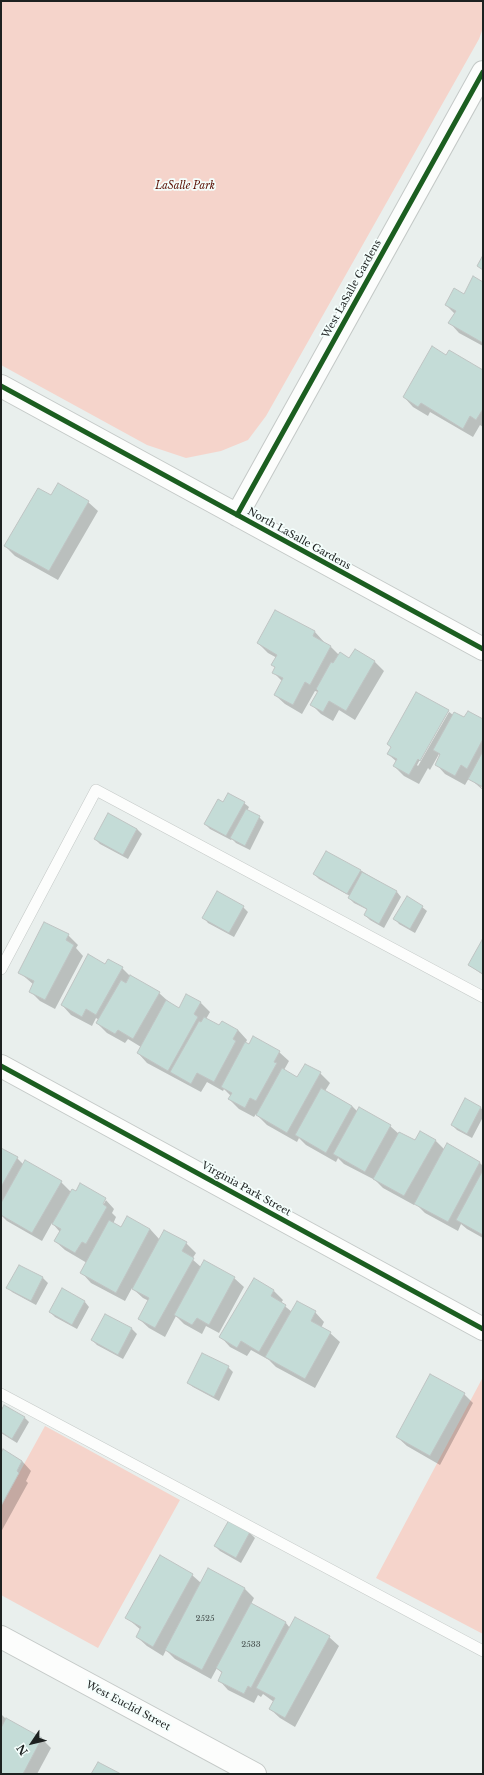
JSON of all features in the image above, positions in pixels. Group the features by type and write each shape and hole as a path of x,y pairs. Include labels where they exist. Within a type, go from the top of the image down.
{"street":[{"name":"West LaSalle Gardens","path":"237,515 483,72"},
{"name":"North LaSalle Gardens","path":"1,386 483,649"},
{"name":"Virginia Park Street","path":"1,1066 483,1329"},
{"name":"West Euclid Street","path":"1,1637 255,1774"}],"lane":[{"path":"1,969 96,790 483,996"},
{"path":"1,1394 483,1651"}],"green space":[{"name":"LaSalle Park","path":"1,1 483,1 483,28 479,39 266,416 248,440 221,451 186,458 147,445 1,365"},
{"path":"483,1377 483,1634 376,1578"},
{"path":"45,1426 180,1500 98,1648 1,1595 1,1506"}],"building":[{"path":"483,255 483,270 477,266"},
{"path":"473,276 483,282 483,343 448,323 456,311 445,305 454,288 464,294"},
{"path":"432,346 446,355 449,350 483,370 483,409 476,420 470,416 463,429 421,403 418,407 403,397"},
{"path":"58,483 89,501 49,571 4,546 38,488 51,495"},
{"path":"275,610 315,631 313,636 331,646 310,685 305,682 293,705 274,695 283,678 272,673 275,667 271,665 277,655 257,643"},
{"path":"355,649 375,661 346,711 329,701 323,712 310,705 318,691 316,689 331,662 333,663 340,652 349,658"},
{"path":"416,692 449,710 420,761 418,759 409,775 393,766 397,759 387,754 391,747 387,744"},
{"path":"468,711 483,719 483,739 467,769 461,765 455,776 435,765 440,754 433,750 454,712 464,717"},
{"path":"483,751 483,787 468,779"},
{"path":"228,793 245,802 226,836 204,824 218,799 223,802"},
{"path":"246,809 260,816 245,846 230,838"},
{"path":"108,813 137,829 123,855 94,839"},
{"path":"326,851 361,870 347,894 313,874"},
{"path":"362,872 397,891 379,924 364,915 367,909 348,898"},
{"path":"217,891 244,906 229,933 202,918"},
{"path":"407,896 423,906 410,929 393,919"},
{"path":"44,922 69,934 66,940 74,945 45,1000 29,992 34,981 18,973"},
{"path":"482,940 483,941 483,974 468,965"},
{"path":"88,954 105,964 108,959 123,967 96,1015 86,1009 82,1017 61,1005"},
{"path":"130,975 160,992 133,1039 118,1030 115,1034 96,1023 121,980 126,983"},
{"path":"186,994 201,1002 194,1014 198,1017 168,1071 137,1053 166,1000 179,1008"},
{"path":"204,1017 219,1025 222,1021 238,1030 233,1039 236,1041 214,1082 197,1073 191,1084 170,1072 199,1021 201,1022"},
{"path":"253,1036 280,1051 274,1062 277,1063 256,1101 250,1098 245,1108 228,1099 232,1093 221,1087 245,1042 249,1044"},
{"path":"305,1064 321,1072 287,1133 256,1115 282,1068 297,1077"},
{"path":"321,1088 352,1106 326,1153 295,1135"},
{"path":"465,1098 481,1107 467,1134 451,1125"},
{"path":"359,1107 391,1125 365,1172 333,1154"},
{"path":"420,1131 436,1140 404,1196 373,1179 399,1132 415,1140"},
{"path":"447,1143 480,1162 448,1222 414,1204"},
{"path":"1,1148 18,1157 1,1187"},
{"path":"25,1160 62,1181 32,1233 1,1215 1,1203"},
{"path":"483,1170 483,1235 456,1220"},
{"path":"80,1183 106,1198 103,1204 107,1207 86,1244 82,1242 75,1253 54,1241 61,1229 52,1224 72,1189 76,1191"},
{"path":"127,1216 150,1229 116,1293 80,1273 109,1220 121,1227"},
{"path":"164,1230 187,1242 182,1251 194,1258 155,1328 138,1319 149,1298 132,1289"},
{"path":"204,1260 235,1277 209,1325 197,1318 192,1325 174,1315"},
{"path":"19,1265 43,1277 31,1301 6,1288"},
{"path":"254,1278 274,1290 271,1296 286,1305 259,1352 241,1341 237,1348 219,1337"},
{"path":"62,1288 85,1301 72,1325 49,1312"},
{"path":"297,1301 316,1311 311,1321 331,1332 305,1379 265,1357"},
{"path":"105,1314 132,1328 118,1355 91,1340"},
{"path":"202,1353 229,1366 214,1397 187,1383"},
{"path":"430,1374 465,1393 430,1456 396,1437"},
{"path":"4,1405 25,1417 12,1439 1,1432 1,1411"},
{"path":"3,1449 22,1461 17,1471 19,1473 1,1506 1,1453"},
{"path":"229,1520 250,1532 236,1558 214,1546"},
{"path":"160,1555 193,1574 153,1647 136,1637 141,1627 125,1618"},
{"path":"208,1568 245,1588 202,1670 165,1650"},
{"path":"251,1603 286,1622 251,1688 248,1686 244,1694 218,1681 222,1672 216,1668"},
{"path":"295,1617 330,1636 285,1718 269,1709 275,1698 256,1688"},
{"path":"6,1718 42,1738 23,1774 1,1774 1,1728"},
{"path":"98,1762 121,1774 91,1774"}],"cycle path":[{"path":"237,515 483,72"},
{"path":"1,386 483,649"},
{"path":"1,1066 483,1329"}]}
